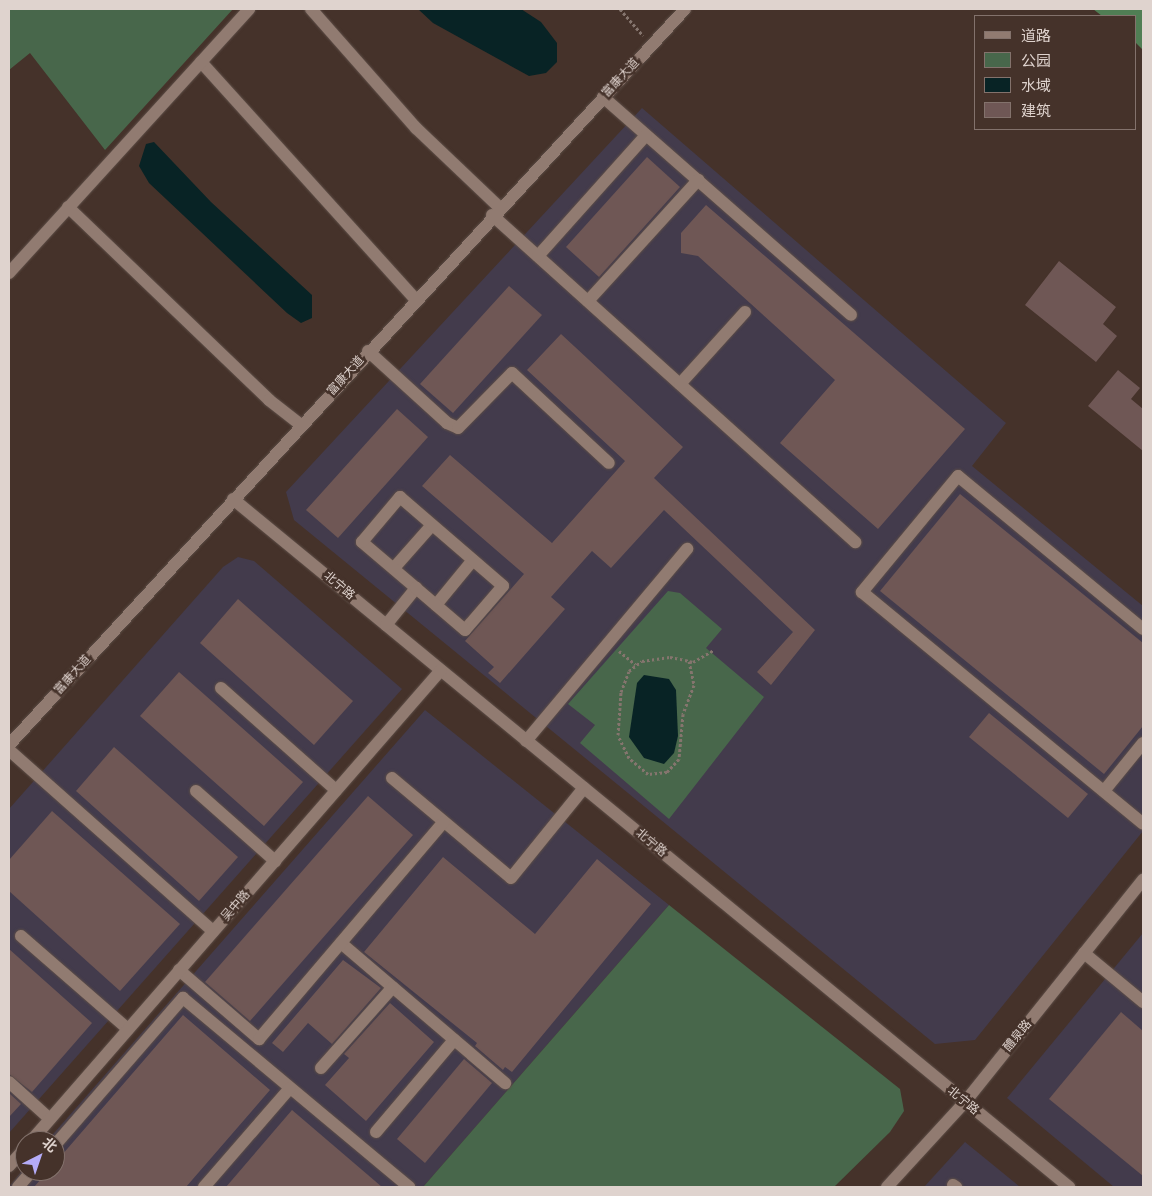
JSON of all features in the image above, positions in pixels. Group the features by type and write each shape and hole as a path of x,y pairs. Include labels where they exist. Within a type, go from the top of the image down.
{"street":[{"path":"9,273 249,9"},
{"path":"311,9 416,128 538,256 855,542"},
{"name":"富康大道","path":"9,745 415,299 685,9"},
{"path":"201,62 415,299"},
{"path":"603,97 851,315"},
{"path":"538,256 646,135"},
{"path":"588,301 698,180"},
{"path":"68,207 269,400 301,425"},
{"path":"680,384 744,312"},
{"path":"368,351 447,423 458,428 512,373 609,463"},
{"path":"1143,629 958,476 862,592 1143,824"},
{"path":"400,497 432,525 503,586 465,630 362,542 400,497"},
{"name":"北宁路","path":"234,499 1069,1187"},
{"path":"394,568 432,525"},
{"path":"526,741 687,549"},
{"path":"436,604 474,560"},
{"path":"386,625 416,588"},
{"name":"吴中路","path":"39,1131 441,670"},
{"path":"221,688 336,790"},
{"path":"1104,791 1143,744"},
{"path":"9,750 213,931"},
{"path":"392,778 511,878 584,788"},
{"path":"196,791 275,861"},
{"path":"179,970 259,1039 444,822"},
{"name":"醴泉路","path":"887,1187 965,1102 1143,880"},
{"path":"21,936 128,1029"},
{"path":"341,943 505,1083"},
{"path":"1084,953 1143,1002"},
{"path":"321,1068 393,987"},
{"path":"65,1134 183,998 409,1187"},
{"path":"376,1132 454,1040"},
{"path":"9,1082 50,1118"},
{"path":"204,1187 290,1088"}],"path":[{"path":"620,9 652,45"},
{"path":"609,642 635,664"},
{"path":"635,664 670,657 689,661 700,660 714,650"},
{"path":"635,664 621,692 618,735 629,758 648,774 658,775 667,772 679,759 683,714 694,684 689,661"}],"shaded area":[{"path":"642,108 1006,423 972,466 1143,606 1143,831 975,1040 935,1044 294,520 286,492"},
{"path":"238,557 254,561 402,689 9,1133 9,809 223,567"},
{"path":"425,710 669,905 423,1187 9,1187 15,1180 65,1181 65,1131 56,1131"},
{"path":"1143,933 1143,1187 1114,1187 1007,1098"},
{"path":"965,1142 1020,1187 924,1187"}],"green space":[{"path":"9,9 233,9 105,150 30,53 9,70"},
{"path":"1093,9 1143,9 1143,50 1137,44 1137,15 1101,15"},
{"path":"668,591 680,593 722,629 706,648 764,697 669,819 580,743 595,725 568,704"},
{"path":"669,905 900,1089 904,1111 890,1132 834,1187 423,1187"}],"water":[{"path":"418,9 521,9 541,22 557,43 557,62 546,73 529,76 433,23"},
{"path":"154,142 211,202 312,295 312,318 301,323 287,313 149,183 139,166 146,144"},
{"path":"644,675 669,679 676,690 678,736 674,753 664,764 644,758 629,737 637,683"}],"building":[{"path":"647,157 680,187 599,277 566,247"},
{"path":"706,205 965,429 878,529 780,443 835,380 698,256 681,253 681,233"},
{"path":"1059,261 1116,307 1103,324 1117,336 1096,362 1025,305"},
{"path":"509,286 542,315 453,413 420,384"},
{"path":"561,334 683,447 654,478 815,630 771,685 757,672 793,632 664,510 611,568 592,551 551,597 565,609 500,683 488,673 494,667 465,641 524,574 422,486 450,455 552,543 625,461 527,370"},
{"path":"1118,370 1140,388 1131,399 1143,409 1143,451 1088,406"},
{"path":"397,409 428,437 338,538 306,510"},
{"path":"960,494 1143,643 1143,726 1104,774 880,591"},
{"path":"238,599 353,701 314,745 200,643"},
{"path":"179,672 303,782 264,826 140,716"},
{"path":"989,713 1088,794 1068,818 969,737"},
{"path":"114,747 238,857 199,901 76,791"},
{"path":"368,796 413,835 250,1021 205,982"},
{"path":"52,811 180,924 120,991 9,891 9,860"},
{"path":"443,857 535,934 597,859 651,904 512,1072 505,1067 503,1070 475,1046 477,1043 364,952"},
{"path":"9,949 92,1023 32,1092 9,1074"},
{"path":"343,960 381,988 332,1044 308,1023 283,1052 272,1043"},
{"path":"390,1003 434,1042 366,1121 325,1085 349,1058 344,1054"},
{"path":"1121,1012 1143,1031 1143,1176 1049,1099"},
{"path":"183,1015 270,1090 186,1187 34,1187 39,1181 65,1181 65,1151"},
{"path":"464,1059 492,1083 425,1163 397,1139"},
{"path":"9,1093 21,1104 9,1117"},
{"path":"292,1110 382,1187 226,1187"}]}
